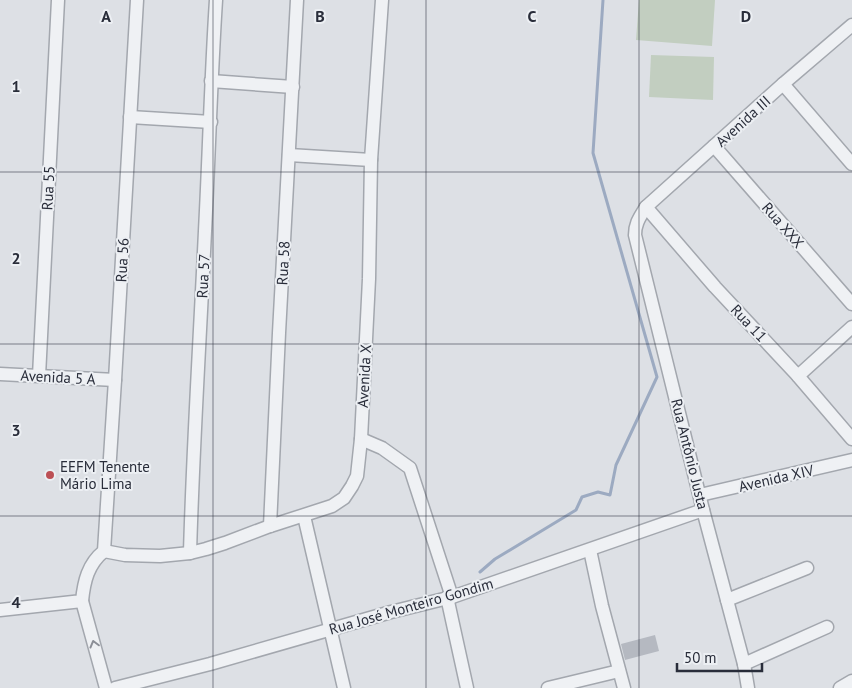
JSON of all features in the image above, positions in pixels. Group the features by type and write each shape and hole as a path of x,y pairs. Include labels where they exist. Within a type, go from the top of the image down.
{"street":[{"name":"Rua 55","path":"39,376 58,0"},
{"name":"Rua 56","path":"104,551 116,380 136,0"},
{"name":"Rua 57","path":"190,553 193,445 216,0"},
{"name":"Rua 58","path":"270,526 297,0"},
{"name":"Avenida X","path":"104,551 125,555 160,556 190,553 226,543 270,526 332,506 344,498 352,486 357,476 361,439 370,280 371,160 382,0"},
{"name":"Avenida III","path":"637,221 646,207 851,27"},
{"path":"211,81 293,87"},
{"path":"784,84 852,164"},
{"path":"130,117 211,122"},
{"name":"Rua XXX","path":"714,146 852,304"},
{"path":"289,155 371,160"},
{"name":"Rua 11","path":"646,207 715,287 798,376 852,439"},
{"name":"Rua Antônio Justa","path":"637,221 635,235 744,664 748,688"},
{"path":"798,376 852,327"},
{"name":"Avenida 5 A","path":"0,374 116,380"},
{"path":"361,439 382,448 410,468 450,597 467,688"},
{"name":"Avenida XIV","path":"700,495 852,460"},
{"name":"Rua José Monteiro Gondim","path":"115,688 210,664 390,612 450,597 704,510"},
{"path":"304,516 344,688"},
{"path":"590,550 602,606 624,688"},
{"path":"104,551 89,569 84,582 82,601 106,688"},
{"path":"727,600 806,568"},
{"path":"0,610 82,601"},
{"path":"744,664 827,627"},
{"path":"548,688 619,671"},
{"path":"840,688 852,681"}],"green space":[{"path":"639,0 715,0 712,46 636,40"},
{"path":"651,55 714,57 713,100 649,97"}],"building":[{"path":"655,635 659,651 625,660 621,644"}],"waterway":[{"path":"480,572 495,559 576,510 582,497 598,492 610,495 616,465 657,377 593,153 603,0"}],"place":[{"name":"EEFM Tenente Mário Lima","path":"50,475"}]}
